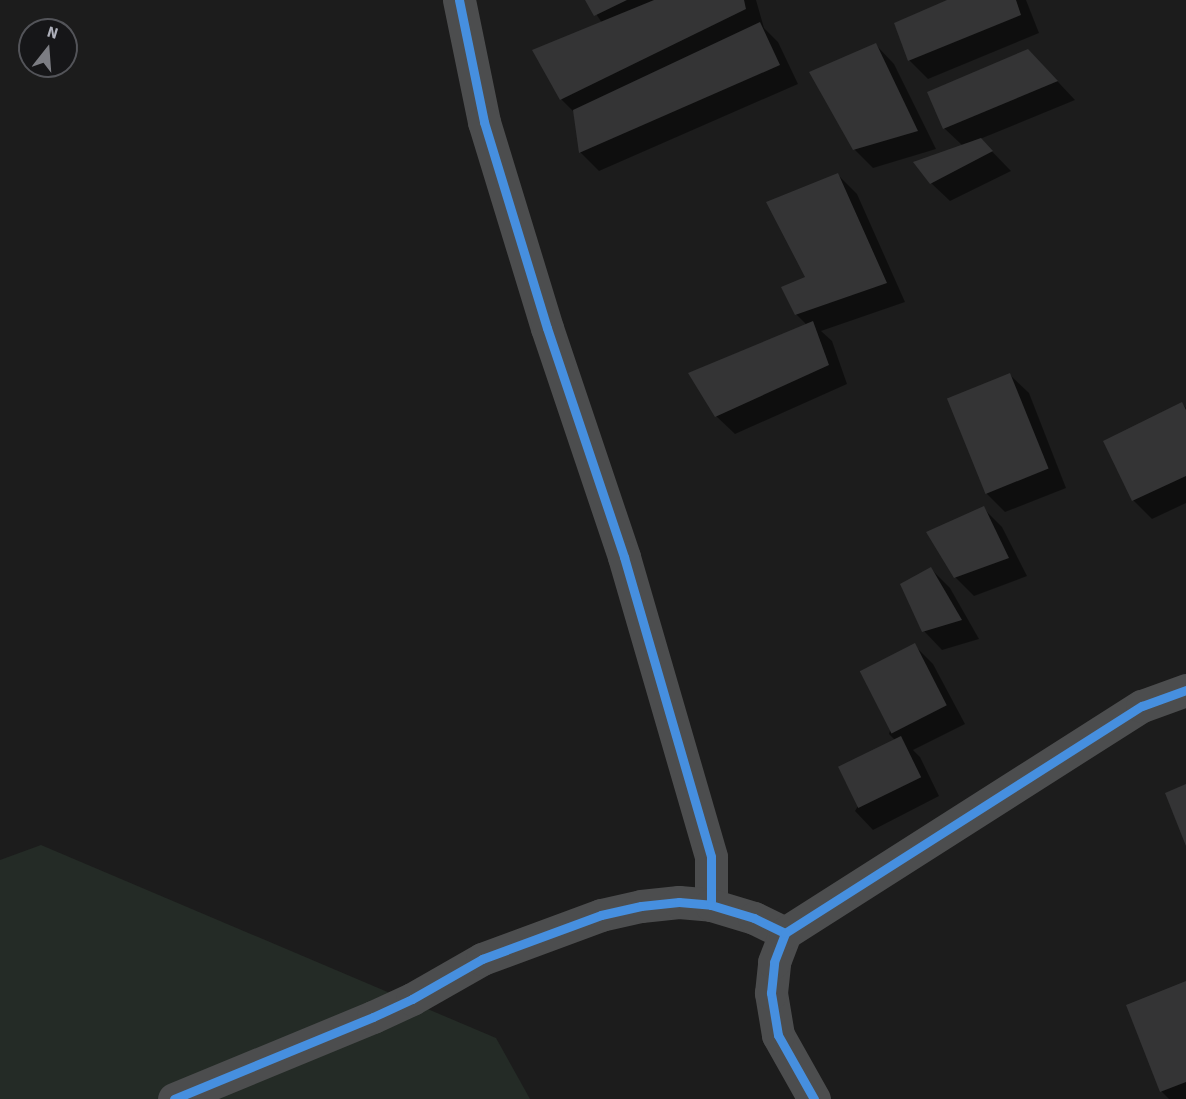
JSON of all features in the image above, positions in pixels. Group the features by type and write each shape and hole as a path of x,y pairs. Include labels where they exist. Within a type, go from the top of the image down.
{"street":[{"path":"459,0 484,122 547,328 624,557 711,858 711,905"},
{"path":"814,1099 778,1035 771,993 774,962 784,933 1142,706 1186,690"},
{"path":"174,1099 373,1017 412,999 482,959 601,915 641,906 679,902 711,905 754,918 784,933"}],"shaded area":[{"path":"41,845 496,1038 530,1099 0,1099 0,860"}],"building":[{"path":"585,0 627,0 594,16"},
{"path":"654,0 744,0 746,9 560,100 532,50"},
{"path":"947,0 1016,0 1021,15 908,61 894,23"},
{"path":"760,22 780,65 579,153 573,110"},
{"path":"876,43 918,131 853,150 809,72"},
{"path":"1028,49 1058,81 943,129 927,92"},
{"path":"981,138 993,151 930,184 913,162"},
{"path":"838,173 887,283 795,315 781,287 805,277 766,202"},
{"path":"813,321 829,365 715,417 688,373"},
{"path":"1010,373 1049,468 986,494 947,398"},
{"path":"1182,402 1186,410 1186,476 1132,501 1103,441"},
{"path":"984,506 1009,558 954,578 926,532"},
{"path":"931,567 962,620 922,632 900,584"},
{"path":"915,643 947,705 892,734 860,671"},
{"path":"901,736 921,777 858,808 838,767"},
{"path":"1186,784 1186,846 1165,793"},
{"path":"1186,981 1186,1082 1160,1092 1126,1005"}],"cycle path":[{"path":"459,0 484,122 547,328 624,557 711,857 711,905"},
{"path":"814,1099 778,1035 771,993 774,962 785,933 1142,706 1186,690"},
{"path":"174,1099 373,1017 412,999 482,959 601,915 641,906 679,902 711,905 754,918 785,933"}]}
